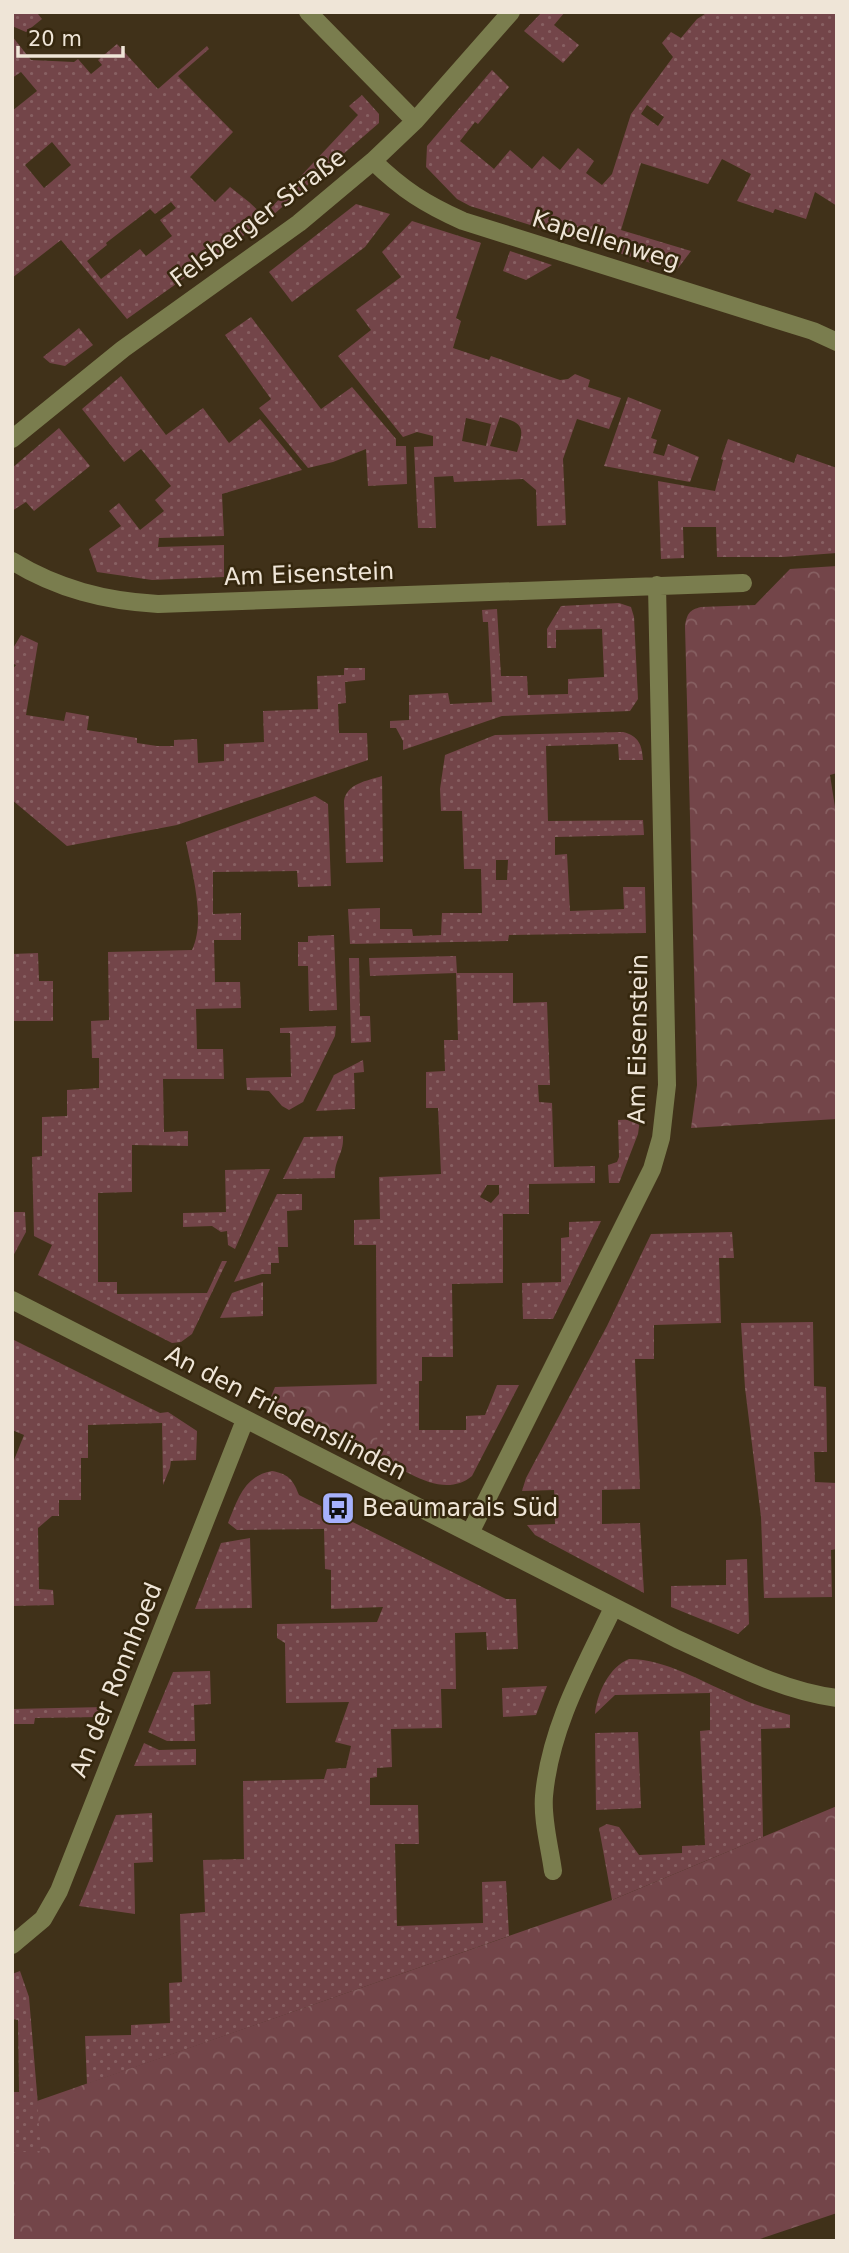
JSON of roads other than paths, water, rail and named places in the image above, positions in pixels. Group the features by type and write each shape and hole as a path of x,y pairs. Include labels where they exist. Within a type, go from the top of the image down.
{"street":[{"path":"307,12 415,121"},
{"name":"Felsberger Straße","path":"12,439 123,349 299,223 373,161 415,121 511,12"},
{"name":"Kapellenweg","path":"373,161 398,185 426,204 463,221 800,327 837,342"},
{"name":"Am Eisenstein","path":"12,561 68,589 119,601 158,604 743,583"},
{"name":"Am Eisenstein","path":"470,1533 652,1169 661,1138 667,1085 657,585"},
{"name":"An den Friedenslinden","path":"12,1300 613,1608 750,1672 812,1695 837,1698"},
{"name":"An der Ronnhoed","path":"12,1945 43,1919 59,1891 245,1420"},
{"path":"553,1871 544,1799 550,1755 570,1698 613,1608"}],"place":[{"name":"Beaumarais Süd","path":"338,1508"}]}
